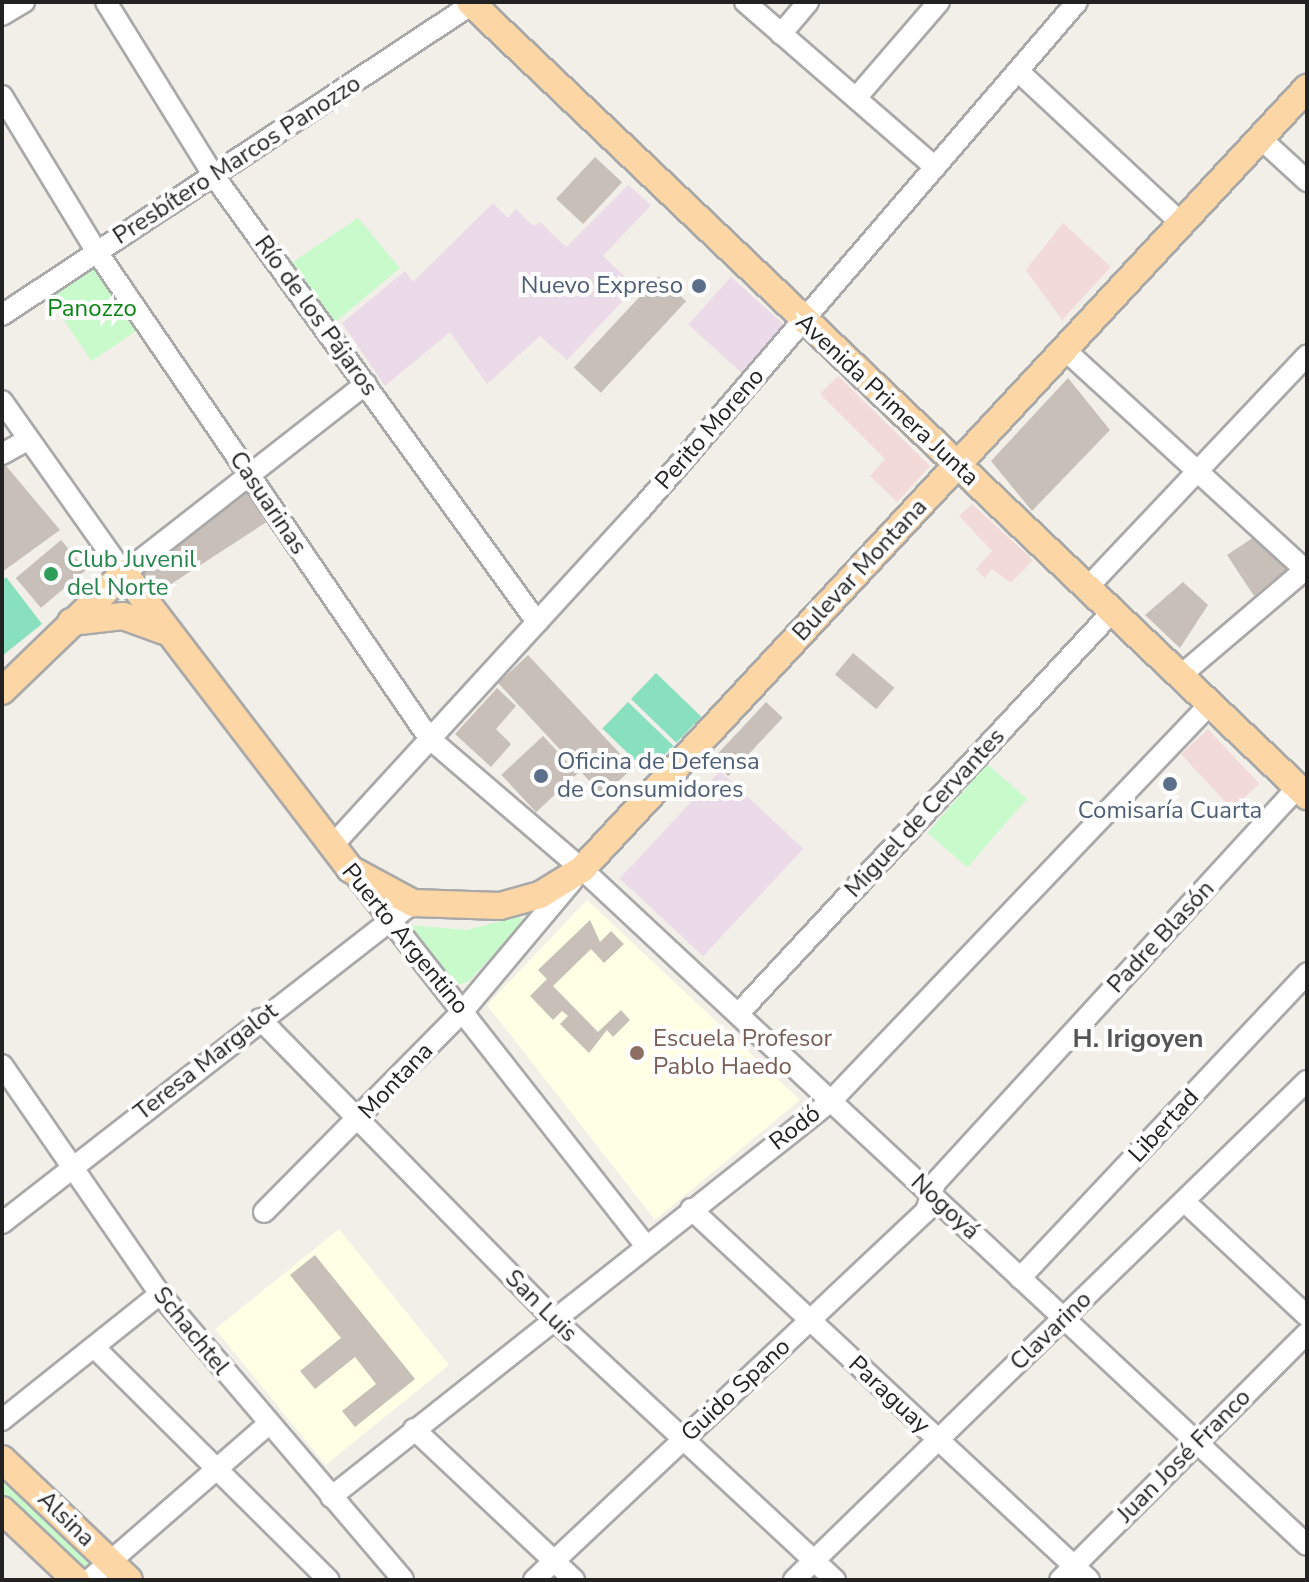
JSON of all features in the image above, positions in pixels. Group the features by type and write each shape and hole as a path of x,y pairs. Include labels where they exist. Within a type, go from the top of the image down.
{"main road":[{"name":"Avenida Primera Junta","path":"471,3 1303,792"},
{"name":"Bulevar Montana","path":"350,869 413,903 518,903 582,869 1307,88"},
{"path":"2,691 71,622 118,600"},
{"name":"Puerto Argentino","path":"118,600 166,631 350,869"},
{"name":"Alsina","path":"2,1459 129,1580"},
{"name":"Alsina","path":"2,1510 76,1580"}],"street":[{"path":"2,15 24,2"},
{"name":"Río de los Pájaros","path":"106,2 214,176 537,622"},
{"path":"745,2 935,167"},
{"path":"781,34 808,2"},
{"path":"856,98 939,2"},
{"name":"Perito Moreno","path":"331,847 537,622 803,321 1077,2"},
{"name":"Presbítero Marcos Panozzo","path":"2,315 471,3"},
{"path":"1018,71 1181,223"},
{"name":"Casuarinas","path":"2,96 97,252 429,738 582,869"},
{"path":"1260,138 1307,181"},
{"path":"1064,349 1306,570 1180,676"},
{"path":"1087,588 1307,355"},
{"path":"2,401 118,600 249,474 366,384"},
{"path":"2,454 27,440"},
{"name":"Miguel de Cervantes","path":"738,1014 1112,612"},
{"name":"Rodó","path":"331,1497 553,1318 831,1101 1210,704"},
{"name":"Padre Blasón","path":"933,1197 935,1183 1303,792"},
{"name":"Puerto Argentino","path":"350,869 646,1246"},
{"name":"Montana","path":"264,1212 463,1011 582,869"},
{"name":"Nogoyá","path":"582,869 1307,1545"},
{"name":"Teresa Margalot","path":"2,1223 260,1019 413,903"},
{"name":"Libertad","path":"1020,1278 1307,973"},
{"name":"San Luis","path":"260,1019 356,1122 553,1318 681,1442 835,1580"},
{"name":"Schachtel","path":"2,1065 75,1166 160,1294 267,1425 403,1580"},
{"name":"Clavarino","path":"794,1580 1307,1081"},
{"name":"Guido Spano","path":"534,1580 809,1321 933,1197"},
{"path":"1184,1201 1307,1316"},
{"name":"Paraguay","path":"691,1209 938,1440 1074,1575"},
{"path":"2,1420 160,1294"},
{"name":"Juan José Franco","path":"1074,1575 1197,1443 1307,1333"},
{"path":"94,1347 329,1580"},
{"path":"89,1580 108,1560 267,1425"},
{"path":"414,1429 574,1580"}],"shaded area":[{"path":"628,185 651,205 603,256 636,287 567,360 540,336 487,384 450,332 385,386 342,323 405,271 413,282 493,203 508,218 516,209 533,226 540,222 566,247"},
{"path":"1063,223 1111,267 1062,320 1026,270"},
{"path":"731,277 787,328 745,375 688,325"},
{"path":"838,376 930,466 897,502 870,476 885,459 820,394"},
{"path":"972,504 1033,560 1011,583 992,569 985,578 976,569 992,551 959,516"},
{"path":"1208,729 1259,784 1232,809 1181,754"},
{"path":"720,771 803,849 703,956 620,879"},
{"name":"Escuela Profesor Pablo Haedo","path":"587,900 800,1100 655,1220 487,1005"},
{"path":"339,1229 449,1365 326,1465 215,1329"}],"green space":[{"path":"358,218 400,268 333,324 290,264"},
{"name":"Panozzo","path":"98,265 140,328 92,361 49,298"},
{"path":"6,577 42,624 2,656 2,581"},
{"path":"656,673 701,717 676,743 631,699"},
{"path":"628,702 673,746 648,772 602,729"},
{"path":"987,764 1027,799 967,867 927,833"},
{"path":"517,917 526,920 468,982 455,985 408,925 467,930"},
{"path":"2,1470 98,1560 82,1577 2,1499"}],"building":[{"path":"595,157 622,182 583,224 556,199"},
{"path":"659,276 686,301 601,393 574,367"},
{"path":"1068,378 1110,430 1032,511 991,461"},
{"path":"2,461 60,530 2,572"},
{"path":"247,493 266,522 155,595 135,565"},
{"path":"1254,537 1287,569 1254,596 1227,555"},
{"name":"Club Juvenil del Norte","path":"61,540 86,570 41,608 16,578"},
{"path":"1183,582 1208,605 1180,648 1145,615"},
{"path":"853,653 894,688 876,709 835,674"},
{"path":"528,655 633,768 603,796 498,683"},
{"path":"497,688 516,706 496,729 511,744 491,767 455,734"},
{"path":"766,702 783,718 728,776 711,761"},
{"name":"Oficina de Defensa de Consumidores","path":"543,736 578,773 536,812 501,775"},
{"path":"590,920 600,942 611,931 624,944 604,963 591,949 553,986 598,1032 621,1010 630,1020 613,1037 607,1030 589,1053 560,1024 568,1016 562,1011 553,1020 530,996 547,979 538,970"},
{"path":"315,1255 415,1379 355,1427 342,1411 376,1384 355,1357 315,1389 300,1371 341,1338 290,1275"}],"place":[{"name":"Nuevo Expreso","path":"699,286"},
{"name":"Club Juvenil del Norte","path":"51,574"},
{"name":"Oficina de Defensa de Consumidores","path":"541,776"},
{"name":"Comisaría Cuarta","path":"1170,784"},
{"name":"Escuela Profesor Pablo Haedo","path":"637,1053"}],"district":[{"name":"H. Irigoyen","path":"1138,1039"}]}
